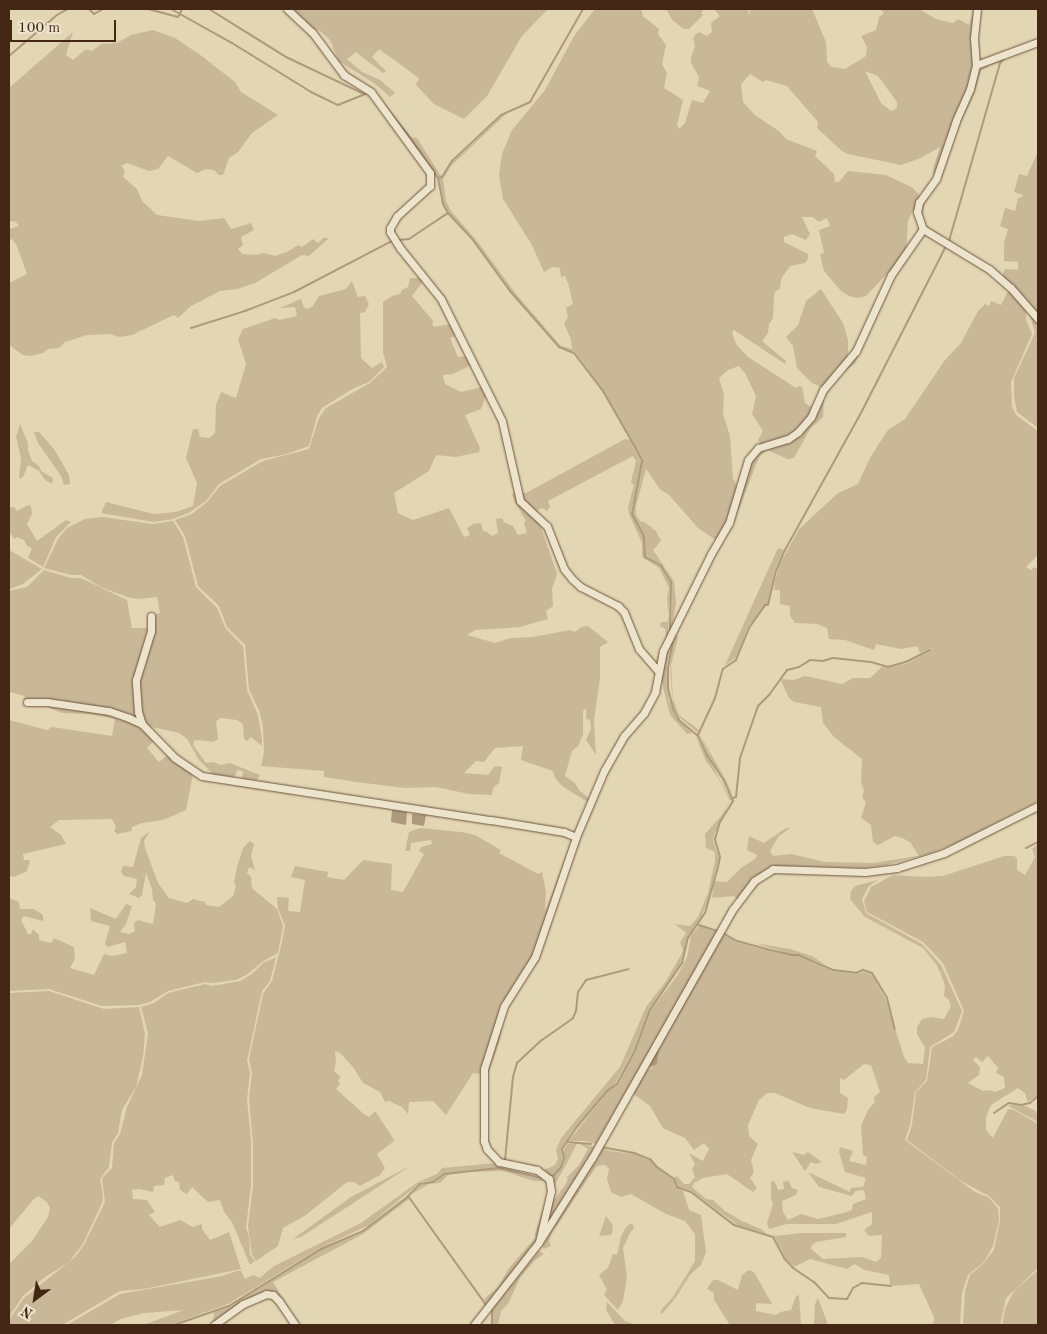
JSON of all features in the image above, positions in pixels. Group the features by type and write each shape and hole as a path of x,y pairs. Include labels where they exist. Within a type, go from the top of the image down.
{"street":[{"path":"286,9 312,32 344,75 370,92 430,173 432,178 430,186 398,216 390,228 390,232 400,248 441,299 502,421 520,501 547,526 564,569 572,579 581,587 618,606 624,612 639,650 658,671"},
{"path":"978,9 974,38 976,65 967,99 956,121 941,168 936,179 919,202 917,212 923,229 989,270 1011,288 1038,319"},
{"path":"976,65 1038,42"},
{"path":"540,1242 551,1185 544,1174 537,1170 499,1162 487,1149 483,1118 484,1069 504,1006 529,968 540,945 576,837 610,759 624,736 644,713 652,698 663,651 734,512 746,467 753,452 764,446 788,439 798,432 811,418 823,390 856,351 891,275 923,229"},
{"path":"142,724 138,712 136,680 151,631 151,616"},
{"path":"27,702 47,702 109,711 142,724 175,758 202,776 491,820 564,832 576,837"},
{"path":"474,1325 540,1242 592,1158 733,909 754,881 773,870 865,872 897,868 944,853 1038,806"},
{"path":"214,1325 243,1304 266,1294 273,1295 280,1301 295,1325"}],"shaded area":[{"path":"289,9 548,9 522,36 487,96 464,119 434,104 416,85 419,78 379,49 372,57 386,71 383,73 356,52 347,59 362,72 380,80 395,93 390,97 375,84 339,61 330,40 320,31 312,29"},
{"path":"595,9 641,9 643,16 659,29 658,34 666,45 662,64 667,73 664,88 683,100 677,125 679,129 685,123 692,100 703,103 710,91 697,86 699,77 691,63 691,57 695,46 693,38 699,32 707,36 712,32 711,23 720,16 714,9 747,9 751,17 749,9 812,9 826,42 827,62 832,67 845,69 866,56 867,47 861,36 876,30 879,17 884,13 880,9 919,9 936,19 953,23 958,19 969,25 974,9 975,60 970,87 946,142 943,143 946,143 934,177 933,169 940,147 921,158 901,165 848,154 842,151 817,128 818,122 787,86 766,80 763,82 750,74 741,84 743,102 755,115 779,131 786,139 817,151 815,156 834,174 835,182 839,182 848,171 886,175 913,188 920,196 908,221 906,254 866,296 858,298 849,296 841,291 824,271 820,254 824,253 819,230 830,226 827,218 819,222 812,217 802,217 810,234 806,240 792,234 784,237 784,242 808,254 808,259 805,263 790,266 781,279 780,288 775,292 773,318 769,324 768,333 762,341 786,361 785,364 734,330 732,333 736,344 748,357 796,388 798,386 802,387 805,403 813,408 809,417 789,437 761,445 758,440 763,431 752,414 756,396 745,373 739,366 728,370 719,378 724,395 723,414 730,436 733,479 739,489 733,512 717,541 698,528 669,495 660,489 646,469 636,506 636,515 641,522 643,521 656,531 661,541 653,550 674,581 676,603 671,635 672,582 662,564 646,556 645,537 632,514 642,462 635,447 603,390 575,352 559,347 511,291 473,240 449,213 444,204 439,179 453,162 501,116 507,113 451,166 443,179 446,201 451,211 477,241 516,294 561,346 572,349 571,340 564,323 568,317 566,308 573,304 568,283 565,276 561,277 560,268 553,267 544,272 532,245 503,199 499,175 502,154 512,130 545,90 574,36","holes":["865,71 878,76 897,102 897,108 891,111 881,103"]},
{"path":"666,9 704,9 701,13 703,15 689,29 684,29 673,21"},
{"path":"153,30 175,38 199,54 235,82 241,92 278,115 252,133 238,152 229,158 223,175 219,175 214,170 206,169 197,173 168,156 158,169 149,171 127,163 121,166 125,171 123,177 137,189 142,201 157,215 199,221 224,218 231,229 251,223 254,230 241,237 243,245 238,249 242,254 256,255 263,253 275,256 287,252 298,245 302,247 313,239 318,243 323,238 329,238 309,256 302,255 255,283 237,289 220,291 191,306 178,318 174,315 132,335 120,337 109,334 87,335 65,342 59,348 48,349 43,353 30,356 23,355 9,345 9,283 27,274 16,244 12,239 9,240 9,229 19,226 16,222 9,221 9,88 73,32 66,55 73,60 86,49 92,51 101,44 117,43 131,35"},
{"path":"1001,59 998,63 992,64 981,71 975,92 953,139 943,173 924,205 923,217 922,206 963,109 974,90 979,69"},
{"path":"411,137 417,138 441,176 438,177"},
{"path":"1038,151 1038,314 1002,276 1005,269 1018,270 1018,262 1004,261 1004,243 1008,229 1000,226 1005,208 1015,211 1018,198 1023,195 1014,192 1019,174 1027,176"},
{"path":"923,220 926,226 949,240 924,226"},
{"path":"410,278 422,278 424,280 412,296 434,322 432,323 434,327 451,324 457,335 450,338 458,357 466,356 471,365 453,374 443,375 445,384 461,392 482,387 486,396 481,409 465,415 480,448 479,452 456,457 436,455 429,471 394,493 398,513 413,520 449,508 464,537 470,535 467,528 473,524 481,523 483,531 492,536 498,533 496,519 502,518 504,522 513,526 518,535 527,533 524,522 526,521 512,494 516,493 539,521 557,574 552,589 553,606 546,611 548,619 520,627 475,630 467,635 495,643 511,638 533,637 570,630 575,632 582,627 588,626 608,642 600,647 600,678 594,720 596,755 586,740 591,729 590,720 586,719 586,708 583,711 583,735 578,746 572,751 565,776 575,783 579,790 590,799 589,803 562,786 555,778 553,771 521,760 523,746 495,748 484,762 476,761 464,773 488,775 495,766 502,767 499,783 493,788 492,795 469,794 436,787 405,788 356,782 324,777 324,771 261,766 264,752 263,728 260,713 249,689 245,645 227,627 219,606 198,586 185,536 175,520 192,514 207,502 220,486 263,461 309,449 319,418 326,408 370,383 387,367 383,352 383,302 392,296 400,294 402,290 408,287"},
{"path":"352,281 358,297 365,296 369,304 365,312 360,313 361,358 372,368 382,362 384,367 369,382 354,388 322,408 317,416 309,446 283,455 261,459 219,484 206,501 190,512 173,519 154,522 101,513 106,502 154,514 176,512 193,506 197,483 186,458 193,429 198,429 200,437 209,438 215,433 216,405 221,392 236,398 246,364 238,339 243,329 275,318 279,320 297,316 295,307 280,308 301,299 304,308 308,309 313,306 319,296 346,289"},
{"path":"821,289 843,323 848,340 848,360 823,388 812,383 797,368 793,346 786,337 798,325 806,301"},
{"path":"1009,289 1026,306 1026,319 1032,334 1011,382 1012,407 1016,415 1038,431 1038,555 1026,567 1031,570 1034,567 1038,569 1038,801 957,843 928,854 886,865 864,868 793,866 775,868 737,899 734,896 712,898 714,881 727,882 741,868 755,859 757,855 747,850 749,836 764,843 786,828 790,828 779,836 770,851 773,856 791,854 825,862 873,863 919,856 910,842 902,838 895,836 878,845 873,842 871,825 861,818 866,802 862,798 864,790 861,782 862,759 834,737 823,723 821,707 794,702 789,698 781,681 782,679 794,680 805,676 842,684 853,678 870,678 882,667 888,668 908,663 932,650 931,648 920,653 917,646 901,649 876,644 874,650 845,640 829,639 827,628 817,624 795,623 790,616 790,606 780,604 780,590 774,590 775,579 781,562 799,529 838,493 858,484 871,456 888,430 905,419 945,360 961,343 978,311 985,304 989,306 991,301 1001,305"},
{"path":"1029,312 1038,322 1038,428 1017,412 1014,396 1014,378 1035,333"},
{"path":"872,323 855,364 842,373 824,397 823,417 810,429 794,458 788,459 767,450 759,457 734,522 749,464 758,450 796,437 825,390 854,359"},
{"path":"20,424 28,443 28,450 32,461 39,466 41,471 53,478 52,484 45,480 39,471 28,465 23,477 19,479 21,458 16,437"},
{"path":"34,432 39,432 54,449 69,475 70,484 64,485 61,476 38,443"},
{"path":"625,439 630,440 641,462 631,513 644,539 646,558 661,566 670,583 669,615 667,599 669,588 659,568 642,557 642,543 629,514 628,507 634,485 631,482 636,461 633,456 548,501 550,507 547,511 542,508 536,511 526,507 520,492 526,493"},
{"path":"28,505 31,506 32,514 27,524 37,541 66,520 71,522 56,537 43,567 28,558 32,548 27,546 24,540 17,537 14,539 9,531 9,507 14,507 17,511"},
{"path":"102,517 153,524 173,521 183,537 196,587 217,608 226,629 243,646 247,690 258,715 262,739 262,746 251,737 247,741 244,739 243,724 237,720 221,718 216,721 218,739 213,742 198,740 194,741 193,745 206,763 213,762 221,765 230,763 260,775 257,780 242,778 243,771 237,770 235,777 214,775 199,760 187,739 179,733 148,726 144,721 141,711 139,682 154,615 160,613 157,597 138,599 127,597 101,587 81,575 71,575 44,568 58,539 67,528 85,519"},
{"path":"778,548 784,550 774,572 769,602 747,628 738,656 725,665"},
{"path":"9,550 42,569 23,584 9,589"},
{"path":"44,570 71,578 81,578 127,600 132,628 148,628 133,682 137,719 47,700 23,700 25,696 9,692 9,591 27,587"},
{"path":"669,618 668,637 657,667 656,663 666,636 665,629 660,626 661,622 667,622"},
{"path":"676,634 678,638 671,665 673,699 679,715 699,730 698,733 679,717 673,705 670,667 673,639"},
{"path":"671,640 667,666 669,699 676,717 692,733 687,734 670,715 661,679 663,661"},
{"path":"27,703 109,712 141,725 155,740 147,748 159,762 169,754 193,774 186,810 163,820 142,823 132,827 132,831 117,834 114,831 116,827 112,819 59,820 50,827 61,835 66,844 23,854 24,860 30,860 27,871 14,877 9,876 9,720 47,730 52,727 112,736 115,719 90,714 62,713 45,706 21,706"},
{"path":"695,735 731,799 714,835 713,840 719,858 708,900 698,925 689,935 679,968 650,1009 634,1049 615,1084 603,1094 571,1133 561,1150 563,1163 549,1177 544,1170 555,1165 558,1159 556,1150 561,1138 620,1067 646,1007 666,981 681,955 683,950 680,942 686,933 675,924 690,926 698,917 708,893 715,861 715,852 706,848 705,834 722,815 730,801 719,779 706,761"},
{"path":"700,735 727,782 733,797 709,757"},
{"path":"392,810 407,812 406,825 391,822"},
{"path":"412,814 426,815 424,826 412,824"},
{"path":"420,828 475,835 501,850 499,853 538,874 542,872 546,891 545,912 571,843 534,957 509,995 484,1068 480,1074 473,1073 446,1115 433,1101 409,1102 408,1114 402,1107 389,1101 385,1102 380,1092 363,1083 353,1067 340,1053 335,1051 336,1062 334,1071 341,1077 338,1080 340,1084 336,1089 365,1115 369,1117 375,1111 393,1138 394,1141 377,1154 385,1168 380,1175 360,1186 354,1182 347,1182 306,1215 283,1228 278,1246 256,1261 252,1255 248,1226 253,1186 253,1144 249,1099 252,1073 249,1059 263,994 272,981 285,925 278,909 277,897 289,898 288,911 300,912 305,880 291,877 295,866 328,872 327,877 344,880 363,860 392,864 391,890 403,892 424,854 419,851 421,847 432,844 431,840 411,843 410,851 405,851 409,832"},
{"path":"150,831 144,841 145,848 158,883 169,898 187,903 193,899 205,902 206,905 219,907 233,896 236,886 234,882 237,867 243,848 250,841 254,844 251,856 255,870 249,867 247,873 251,877 252,888 277,909 283,926 278,953 236,980 205,982 168,991 150,1002 139,1005 102,1006 49,989 9,991 10,898 19,902 20,909 34,909 43,915 43,921 24,916 21,920 28,934 31,934 33,929 39,935 39,940 51,943 54,938 74,947 75,959 70,968 94,975 104,954 112,956 127,953 125,942 107,947 105,944 110,926 91,921 90,908 116,919 126,904 132,906 126,924 120,932 129,934 135,931 134,923 138,920 153,924 156,904 153,900 152,889 146,873 142,895 139,898 129,894 136,887 137,879 124,876 121,872 123,866 133,867 141,838"},
{"path":"1038,844 1038,1095 1028,1102 1025,1093 1018,1088 991,1105 986,1117 986,1130 993,1138 1008,1109 1014,1110 1038,1124 1038,1268 1006,1298 1000,1325 963,1325 965,1291 970,1275 984,1263 994,1250 1000,1220 1000,1207 989,1196 961,1181 907,1140 912,1125 916,1092 927,1081 932,1047 952,1037 958,1030 964,1011 943,963 923,942 867,912 864,901 871,887 893,875 943,876 1004,856 1014,856 1017,858 1017,870 1025,875 1035,857 1032,849","holes":["988,1056 998,1068 996,1073 1004,1077 1005,1088 995,1092 990,1090 983,1091 968,1083 979,1075 980,1067 973,1060 976,1057 982,1062"]},
{"path":"878,880 869,886 862,899 866,913 922,944 941,965 962,1011 954,1032 930,1047 926,1080 915,1092 910,1125 905,1140 975,1192 988,1197 998,1208 999,1220 993,1246 984,1262 968,1275 962,1293 960,1325 931,1325 934,1322 934,1317 919,1284 893,1286 890,1284 889,1275 865,1270 854,1264 847,1269 810,1259 794,1267 786,1259 774,1236 802,1233 846,1233 846,1237 816,1242 811,1246 811,1249 823,1259 862,1257 876,1262 881,1258 882,1235 869,1236 864,1230 872,1224 872,1212 836,1224 787,1224 769,1229 767,1223 773,1204 771,1181 775,1182 778,1190 784,1189 783,1182 788,1180 792,1188 798,1190 796,1195 782,1201 783,1212 788,1220 801,1214 818,1219 847,1212 852,1210 853,1204 866,1199 864,1190 855,1191 852,1196 819,1187 808,1172 850,1192 851,1188 863,1187 866,1178 845,1172 839,1152 840,1147 853,1151 849,1161 866,1165 867,1157 863,1155 861,1126 868,1110 875,1102 874,1097 880,1092 871,1065 864,1064 844,1080 840,1078 840,1093 848,1098 847,1109 844,1114 810,1108 775,1093 767,1093 759,1100 748,1125 749,1136 758,1144 751,1160 754,1172 750,1178 757,1188 753,1192 727,1174 703,1178 694,1183 692,1187 706,1199 713,1200 725,1211 761,1229 767,1234 739,1226 691,1191 678,1186 674,1178 677,1176 684,1184 689,1184 695,1177 692,1169 695,1164 689,1153 703,1161 709,1149 704,1143 694,1150 685,1138 663,1128 650,1106 631,1092 644,1070 652,1068 657,1059 659,1046 722,935 733,938 736,942 798,956 833,971 856,974 869,973 873,976 886,1000 904,1057 908,1063 923,1064 925,1047 917,1034 917,1027 922,1019 931,1017 944,1019 951,1006 949,1000 944,996 945,986 941,974 936,964 923,948 865,917 850,899 851,891 855,886"},
{"path":"699,926 718,932 596,1144 585,1141 569,1141 608,1091 618,1085 636,1049 652,1009 677,976 687,957 691,936"},
{"path":"754,943 790,949 812,956 826,965 797,954 790,954"},
{"path":"276,957 270,981 262,991 247,1061 250,1072 247,1100 251,1140 251,1185 246,1228 249,1236 250,1255 255,1261 250,1265 232,1222 224,1212 220,1200 208,1202 192,1187 187,1194 180,1190 179,1182 175,1181 173,1175 165,1178 164,1185 154,1186 153,1192 139,1189 132,1190 133,1199 147,1200 155,1212 149,1215 160,1227 180,1220 193,1227 202,1224 202,1229 210,1240 229,1232 241,1269 144,1289 120,1291 62,1325 9,1325 9,1320 24,1298 75,1257 84,1245 105,1202 102,1178 112,1168 114,1143 120,1134 127,1107 142,1075 148,1033 141,1007 154,1003 168,993 205,984 212,986 240,981 252,974 263,963"},
{"path":"49,991 104,1009 139,1007 145,1034 143,1057 136,1087 122,1110 118,1133 112,1143 109,1167 100,1179 103,1195 102,1203 83,1244 69,1262 45,1277 23,1296 9,1317 9,1264 32,1241 48,1217 50,1208 47,1202 38,1196 9,1229 9,993"},
{"path":"504,1014 500,1040 486,1079 489,1063"},
{"path":"659,1046 657,1064 644,1070"},
{"path":"1008,1106 1025,1106 1034,1110 1038,1114 1038,1122"},
{"path":"577,1143 555,1184 552,1179 564,1162 564,1150 567,1144"},
{"path":"579,1143 595,1147 543,1230 551,1204 565,1185 568,1179 566,1178 579,1165 588,1149"},
{"path":"601,1148 634,1154 650,1160 674,1180 676,1187 683,1191 689,1210 701,1215 706,1252 701,1265 690,1275 674,1300 662,1314 660,1313 662,1309 673,1297 695,1261 695,1234 685,1221 666,1214 631,1194 621,1197 611,1192 607,1179 609,1169 605,1165 597,1166 589,1177 552,1233 549,1241 551,1246 544,1249 542,1245 541,1241"},
{"path":"792,1152 804,1155 808,1152 822,1162 816,1164 811,1162 805,1171"},
{"path":"497,1163 500,1165 496,1168 443,1173 433,1181 421,1182 369,1225 320,1248 228,1304 170,1325 143,1325 184,1310 144,1313 121,1319 110,1325 67,1325 120,1294 222,1276 237,1271 241,1271 245,1279 253,1275 260,1278 274,1266 361,1223 418,1182 437,1174 442,1168"},
{"path":"412,1165 301,1237 293,1239 351,1197"},
{"path":"501,1169 548,1181 534,1181 503,1171 464,1172 448,1175 440,1183 429,1184 410,1195 421,1185 433,1183 445,1174 464,1171"},
{"path":"550,1188 538,1240 488,1305 484,1299 498,1287 509,1268 535,1238"},
{"path":"408,1197 409,1199 363,1234 273,1282 299,1325 267,1292 259,1293 241,1303 213,1323 214,1312 230,1307 321,1249 363,1232"},
{"path":"606,1216 612,1224 613,1230 611,1235 599,1236"},
{"path":"632,1223 634,1228 623,1248 627,1277 623,1301 618,1310 604,1295 607,1290 599,1275 608,1268 613,1254 617,1255 621,1236 627,1226"},
{"path":"539,1251 544,1254 534,1261 520,1278 508,1304 501,1311 498,1325 493,1325 492,1309"},
{"path":"749,1270 754,1272 772,1304 756,1303 756,1311 776,1315 780,1312 791,1310 796,1296 799,1295 801,1325 730,1325 714,1300 714,1293 707,1289 713,1280 718,1280 738,1290 742,1275"},
{"path":"1038,1270 1038,1325 1002,1325 1005,1309 1014,1291"},
{"path":"818,1298 828,1325 814,1325 815,1304"},
{"path":"607,1302 625,1321 636,1325 615,1325 606,1310"}],"waterway":[{"path":"9,56 57,15 68,9"},
{"path":"89,9 94,14 103,9"},
{"path":"148,9 178,17 182,9"},
{"path":"171,9 232,43 311,92 338,105 368,93"},
{"path":"209,9 286,57 364,94"},
{"path":"438,178 442,177 452,161 501,115 530,102 583,9"},
{"path":"949,241 1000,63 1004,58"},
{"path":"384,105 409,136 438,178 443,204 448,213 473,240 510,291 559,347 574,353 603,391 635,447 642,461 632,514 644,537 645,557 661,565 671,582 670,631"},
{"path":"399,240 409,239 448,213"},
{"path":"191,328 245,311 294,292 392,241"},
{"path":"698,735 715,698 723,669 736,660 749,628 765,605 768,605 776,571 785,550 862,411 946,246"},
{"path":"550,1179 561,1167 564,1158 562,1149 576,1128 607,1091 617,1084 635,1050 650,1010 682,963 688,938 705,913 718,867 720,857 715,839 720,822 733,801 723,779 707,755 698,736 679,720 673,708 668,688 668,668 673,641"},
{"path":"733,798 736,797 740,758 758,706 769,695 787,670 799,667 810,660 823,661 833,658 871,662 888,667 906,662 930,650"},
{"path":"1026,848 1038,842"},
{"path":"699,925 718,931"},
{"path":"723,933 737,941 791,955 798,955 833,970 856,973 863,970 872,973 887,998 895,1029"},
{"path":"505,1160 513,1077 517,1063 542,1040 573,1018 576,1011 578,992 586,980 629,969"},
{"path":"994,1113 1009,1103 1021,1105 1030,1103 1038,1096"},
{"path":"567,1142 591,1144"},
{"path":"601,1147 634,1153 650,1159 657,1167 674,1179 677,1187 691,1192 734,1225 773,1237 784,1258 793,1268 814,1282 829,1298 847,1299 853,1288 862,1283 891,1286"},
{"path":"174,1325 229,1306 321,1249 363,1231 405,1199 420,1184 433,1182 444,1174 499,1168 545,1179"},
{"path":"408,1196 486,1305"},
{"path":"492,1310 492,1325"}]}
